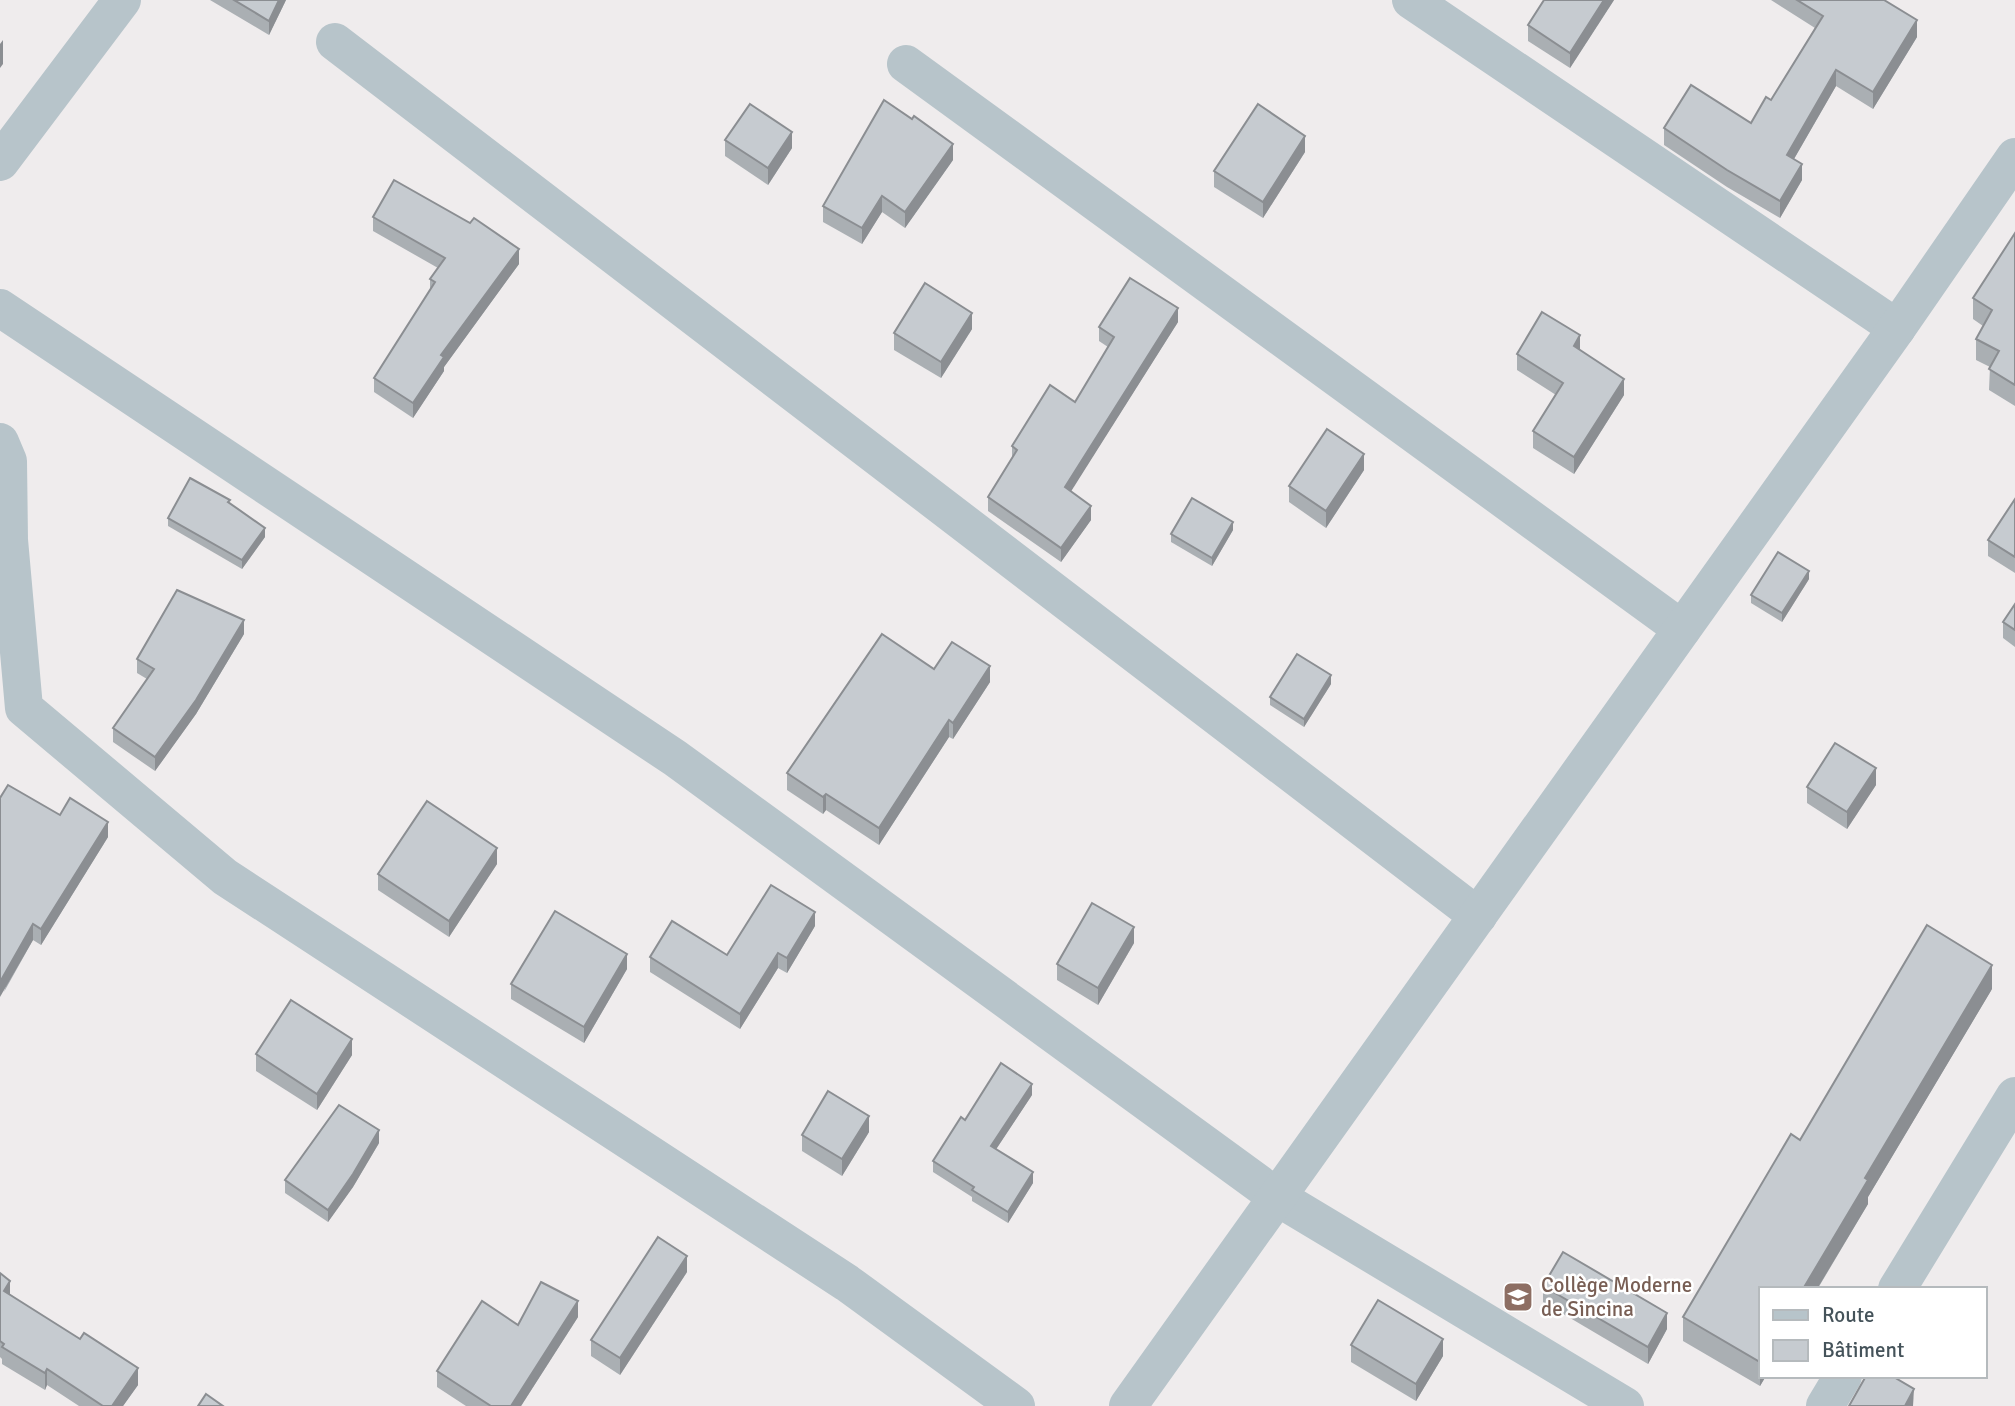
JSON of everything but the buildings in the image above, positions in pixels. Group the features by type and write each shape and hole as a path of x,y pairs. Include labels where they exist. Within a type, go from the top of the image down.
{"street":[{"path":"0,162 122,0"},
{"path":"1411,0 1897,328"},
{"path":"335,42 1478,916"},
{"path":"905,64 1682,629"},
{"path":"1128,1406 1897,328 2015,157"},
{"path":"0,308 675,758 1277,1197 1625,1406"},
{"path":"0,442 8,461 9,540 24,708 225,877 848,1283 1016,1406"},
{"path":"1898,1287 2015,1096"},
{"path":"1825,1406 1842,1378"}],"place":[{"name":"Collège Moderne de Sincina","path":"1518,1297"}]}
